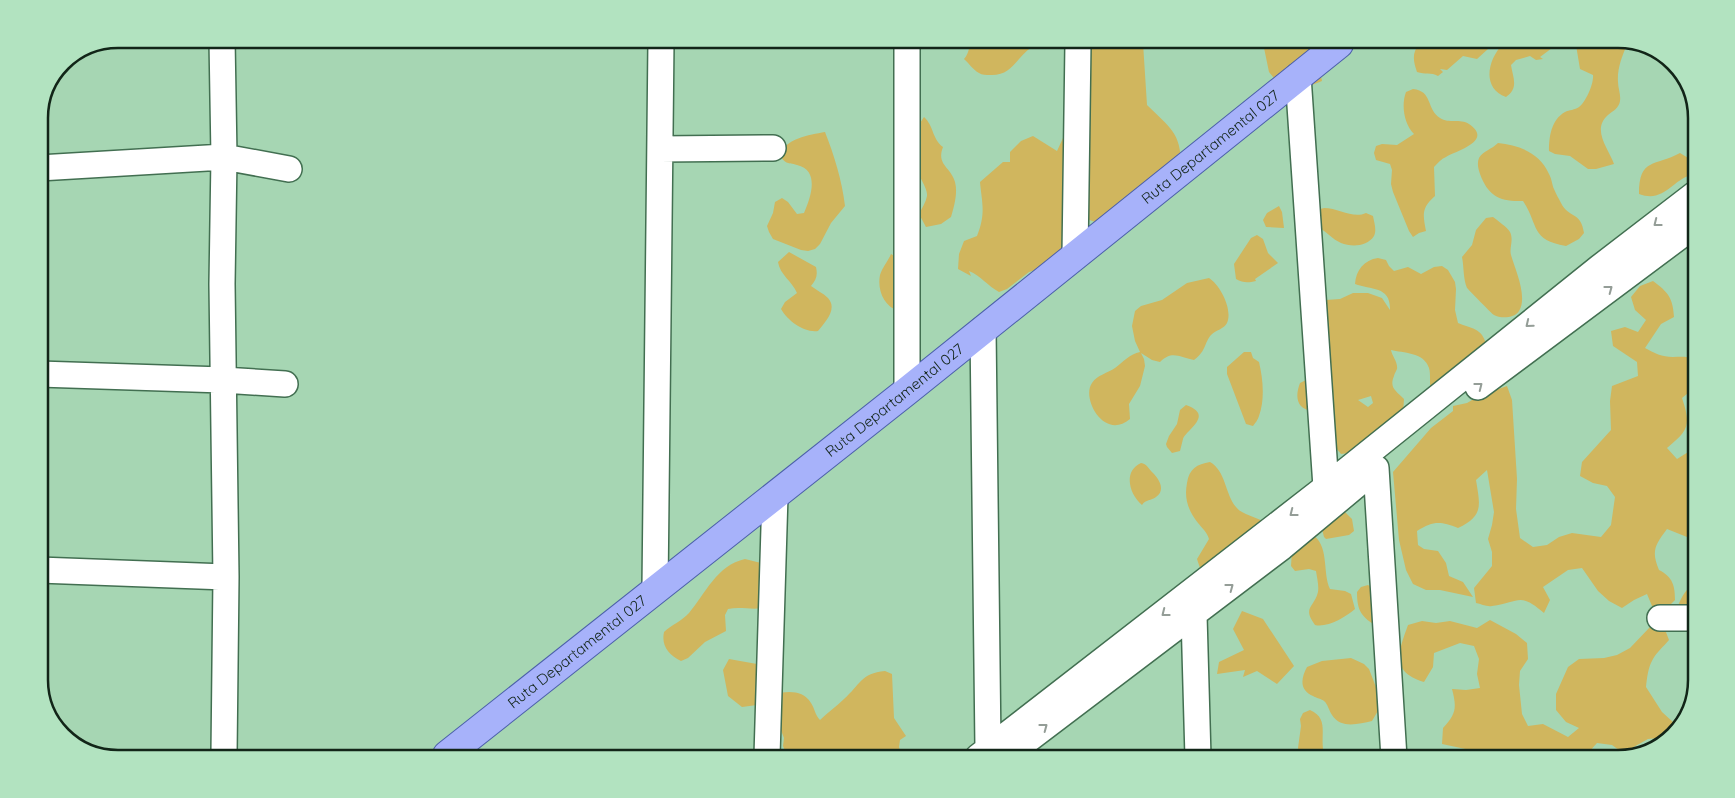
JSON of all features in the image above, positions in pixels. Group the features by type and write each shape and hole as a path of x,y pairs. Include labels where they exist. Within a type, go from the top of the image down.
{"main road":[{"name":"Ruta Departamental 027","path":"452,750 907,391 1334,48"}],"street":[{"path":"222,48 224,157 222,284 226,577 224,750"},
{"path":"655,590 661,48"},
{"path":"907,48 907,391"},
{"path":"1075,255 1078,48"},
{"path":"1298,76 1326,487"},
{"path":"660,149 773,148"},
{"path":"48,167 224,157 289,169"},
{"path":"996,750 1600,266 1687,200"},
{"path":"997,750 1194,614 1282,547 1376,468 1520,354 1566,322 1687,231"},
{"path":"983,329 990,750"},
{"path":"48,374 285,384"},
{"path":"1376,468 1394,750"},
{"path":"767,750 775,495"},
{"path":"48,570 226,577"},
{"path":"1194,614 1198,750"},
{"path":"1660,618 1688,618"}],"shaded area":[{"path":"969,48 1031,48 1009,69 998,74 986,75 977,72 964,59"},
{"path":"1080,48 1143,48 1147,105 1173,131 1179,145 1181,166 1095,222 1079,216 1072,238 1049,266 1029,272 1007,289 999,292 973,273 969,271 971,276 958,269 959,254 964,241 977,236 982,221 983,209 980,182 1003,162 1010,162 1010,152 1021,141 1033,136 1057,151 1063,138 1072,126"},
{"path":"1264,48 1312,48 1318,63 1322,81 1307,87 1278,83 1269,72"},
{"path":"1417,48 1488,48 1477,59 1463,56 1447,70 1440,69 1443,72 1438,76 1417,72 1414,57"},
{"path":"1500,48 1552,48 1540,57 1543,59 1536,60 1530,56 1516,60 1511,65 1514,86 1513,90 1506,97 1498,93 1490,80 1491,65"},
{"path":"1576,48 1626,49 1618,72 1619,103 1603,121 1601,127 1603,140 1614,164 1596,169 1588,169 1570,156 1555,154 1549,151 1550,135 1554,124 1560,115 1582,105 1591,87 1593,75 1580,69"},
{"path":"1413,89 1424,93 1433,110 1440,118 1447,121 1466,122 1476,130 1477,135 1471,145 1444,158 1434,167 1435,196 1425,208 1424,220 1426,231 1413,237 1393,192 1390,164 1376,160 1374,153 1376,146 1382,144 1397,145 1414,134 1406,120 1404,108 1406,92"},
{"path":"924,117 930,124 939,144 943,147 941,158 953,177 956,191 951,217 941,224 926,227 919,214 926,200 927,193 917,167 920,123"},
{"path":"825,132 837,168 845,206 831,223 820,244 815,249 801,250 773,239 767,226 773,213 775,202 782,198 788,202 797,214 804,213 811,192 812,185 809,172 804,168 786,162 780,156 792,141"},
{"path":"1498,143 1528,151 1540,161 1550,176 1564,208 1580,221 1584,233 1579,239 1566,246 1546,240 1537,230 1523,201 1501,199 1487,188 1479,172 1478,160"},
{"path":"1680,153 1687,157 1687,177 1661,194 1648,196 1639,194 1640,182 1645,168"},
{"path":"1279,206 1282,212 1284,228 1266,227 1263,220 1267,213"},
{"path":"1324,208 1356,215 1366,213 1373,216 1374,236 1371,240 1359,245 1341,243 1318,227 1317,210"},
{"path":"1493,217 1510,232 1512,238 1511,255 1521,291 1522,298 1519,311 1508,317 1492,314 1467,288 1464,277 1462,257 1472,245 1476,230 1486,218"},
{"path":"1257,235 1263,239 1268,253 1278,263 1255,279 1256,281 1248,282 1236,279 1234,264 1251,238"},
{"path":"789,252 816,267 816,278 811,286 826,296 831,302 832,307 827,320 818,331 802,328 788,318 781,309 785,302 797,293 781,271 778,262"},
{"path":"891,254 904,262 898,311 885,301 879,281 881,272"},
{"path":"1373,259 1386,260 1394,271 1408,267 1421,274 1434,267 1442,266 1448,270 1455,282 1455,310 1458,323 1479,332 1486,344 1431,391 1429,368 1423,359 1413,354 1391,350 1397,366 1392,384 1404,399 1403,414 1349,453 1341,454 1312,411 1303,408 1297,397 1300,383 1312,377 1326,300 1340,299 1353,293 1368,293 1382,298 1390,310 1389,302 1384,293 1355,284 1359,270 1365,263","holes":["1371,396 1373,403 1368,407 1358,400"]},
{"path":"1209,278 1217,286 1227,304 1228,317 1226,325 1211,335 1201,353 1194,360 1172,355 1160,362 1152,360 1141,353 1145,366 1140,386 1129,404 1130,419 1120,424 1112,425 1104,421 1092,407 1089,390 1097,378 1115,368 1130,356 1140,352 1135,341 1132,326 1135,311 1141,306 1162,300 1187,283"},
{"path":"1653,281 1662,289 1671,300 1674,317 1661,324 1645,348 1665,356 1687,357 1687,394 1682,398 1687,415 1686,426 1680,436 1667,448 1677,459 1688,452 1688,537 1667,529 1657,544 1655,553 1659,570 1672,582 1675,600 1665,610 1652,606 1647,594 1622,608 1609,601 1598,591 1582,568 1568,570 1543,587 1550,600 1544,613 1536,606 1524,600 1490,606 1476,603 1474,588 1492,566 1492,552 1488,539 1494,512 1487,470 1476,480 1479,503 1476,514 1472,519 1458,528 1437,523 1417,531 1418,545 1424,549 1438,551 1446,563 1449,576 1463,582 1473,597 1440,590 1426,590 1413,584 1406,570 1399,540 1393,472 1431,428 1453,411 1453,406 1467,403 1479,396 1507,386 1512,400 1517,479 1516,509 1520,538 1533,547 1547,545 1559,537 1572,533 1601,537 1611,525 1615,497 1607,486 1593,483 1580,476 1582,462 1611,430 1610,401 1612,386 1638,376 1637,362 1613,346 1611,331 1625,327 1638,332 1646,320 1635,310 1631,297 1640,286"},
{"path":"1244,352 1251,352 1253,358 1259,362 1262,375 1261,409 1259,417 1253,426 1246,424 1227,374 1227,367"},
{"path":"1186,405 1198,413 1199,418 1185,435 1180,451 1172,453 1166,444 1177,424 1180,410"},
{"path":"1210,462 1219,471 1236,507 1242,512 1264,522 1202,574 1197,559 1209,539 1189,509 1186,489 1188,478 1194,468"},
{"path":"1141,463 1146,465 1155,475 1161,488 1156,497 1142,505 1134,495 1130,483 1132,471"},
{"path":"1342,509 1352,519 1354,531 1349,535 1326,539 1321,525"},
{"path":"1311,534 1321,544 1330,589 1345,591 1351,594 1355,609 1342,618 1320,626 1315,625 1309,614 1318,592 1316,571 1309,569 1295,571 1291,566 1292,551"},
{"path":"745,559 761,563 765,607 757,609 728,609 725,615 726,631 705,642 688,658 681,661 673,656 665,646 664,632 689,613 719,574 735,562"},
{"path":"1368,585 1374,589 1378,627 1364,617 1359,609 1357,592 1361,587"},
{"path":"1688,589 1688,622 1675,617"},
{"path":"1242,611 1263,619 1294,666 1277,684 1257,671 1243,677 1245,670 1217,674 1219,662 1244,650 1233,629"},
{"path":"1490,620 1516,634 1527,643 1528,659 1520,671 1519,685 1522,714 1528,726 1543,724 1568,737 1579,728 1566,722 1556,710 1556,694 1568,667 1579,659 1604,658 1617,655 1630,648 1650,627 1664,627 1669,640 1651,662 1646,687 1662,712 1673,723 1657,738 1648,739 1626,750 1619,750 1612,745 1597,743 1591,750 1470,750 1442,744 1443,728 1451,719 1455,706 1452,689 1480,688 1477,674 1479,659 1474,646 1460,643 1434,653 1433,667 1424,682 1413,678 1401,667 1400,652 1402,644 1408,625 1422,621 1436,623 1450,621 1477,628"},
{"path":"1351,658 1364,664 1369,669 1379,695 1379,709 1372,721 1350,724 1340,722 1332,715 1325,702 1308,693 1303,687 1303,675 1307,667 1322,661"},
{"path":"729,659 757,664 757,705 742,707 728,696 723,670"},
{"path":"885,671 892,674 894,718 906,736 900,740 900,750 785,750 775,694 795,692 804,696 811,703 820,720 841,702 861,680 877,672"},
{"path":"1310,710 1319,717 1322,726 1322,750 1299,750 1300,719 1303,713"}]}
